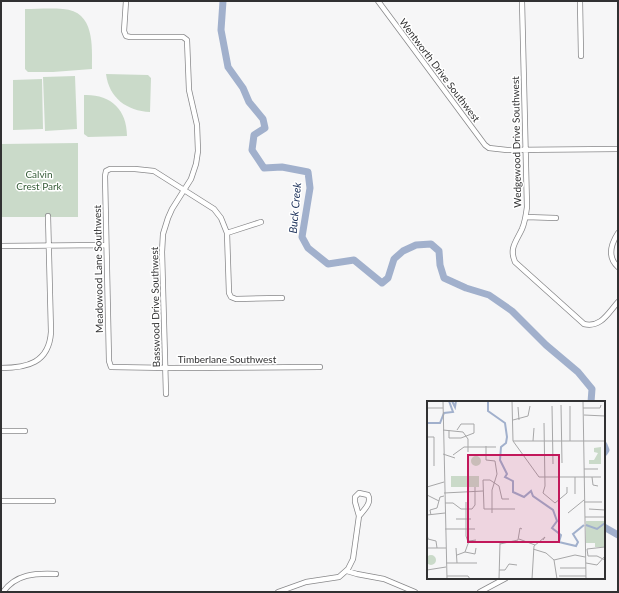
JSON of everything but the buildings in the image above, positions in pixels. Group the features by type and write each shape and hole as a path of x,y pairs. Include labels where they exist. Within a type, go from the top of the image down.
{"street":[{"name":"Basswood Drive Southwest","path":"126,1 124,31 126,36 183,37 187,40 189,90 197,125 199,142 194,169 185,189 170,213 164,228 162,243 166,394"},
{"name":"Wentworth Drive Southwest","path":"378,1 485,145 489,148 497,150 526,150"},
{"name":"Wedgewood Drive Southwest","path":"522,1 527,207 523,228 513,249 512,255 515,262 584,324 591,326 598,324 618,302"},
{"path":"580,1 581,56"},
{"path":"526,150 618,149"},
{"name":"Meadowood Lane Southwest","path":"110,366 106,245 106,171 110,169 150,170 157,172 185,189"},
{"path":"185,189 214,208 221,218 228,233 229,293 231,297 236,299 282,298"},
{"path":"1,368 27,366 43,355 48,345 51,332 48,216"},
{"path":"526,217 556,218"},
{"path":"228,233 261,222"},
{"path":"618,233 613,241 611,250 613,262 618,267"},
{"path":"1,246 106,245"},
{"name":"Timberlane Southwest","path":"110,366 115,368 320,367"},
{"path":"1,431 25,431"},
{"path":"278,592 306,582 339,577 347,570 353,559 359,516 354,499 356,495 362,492 368,495 369,500 359,516"},
{"path":"1,501 53,501"},
{"path":"347,570 356,574 384,579 415,592"},
{"path":"3,588 26,575 40,573 56,574"},
{"path":"480,592 504,579"}],"green space":[{"path":"25,9 63,9 73,11 81,16 90,31 92,69 28,72 25,69"},
{"path":"106,74 148,75 151,78 150,112 134,109 120,102 111,90"},
{"path":"75,76 77,129 45,131 43,77"},
{"path":"42,79 43,129 13,130 13,80"},
{"path":"84,95 102,97 115,105 124,118 127,136 88,137 84,134"},
{"name":"Calvin Crest Park","path":"78,143 78,217 1,217 1,144"}],"waterway":[{"name":"Buck Creek","path":"223,1 221,30 228,67 243,88 249,102 263,119 265,128 254,135 252,150 264,168 282,167 308,172 310,188 302,237 308,248 328,264 354,260 382,283 388,278 394,259 403,251 416,245 431,244 439,251 440,265 444,278 466,288 489,295 512,311 546,345 578,372 592,389 591,401"},
{"name":"Buck Creek","path":"605,448 605,452"},
{"name":"Buck Creek","path":"605,528 618,535"}]}
